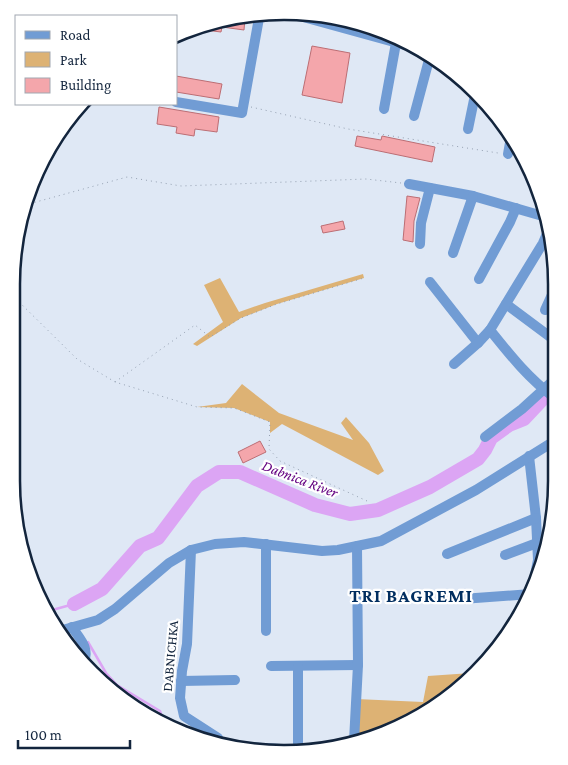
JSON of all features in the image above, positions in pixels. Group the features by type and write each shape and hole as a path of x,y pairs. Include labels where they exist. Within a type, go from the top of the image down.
{"street":[{"path":"178,102 242,113 258,22"},
{"path":"325,23 384,40"},
{"path":"384,109 396,45"},
{"path":"414,116 428,62"},
{"path":"468,129 474,100"},
{"path":"508,154 509,146"},
{"path":"409,184 473,196 539,215"},
{"path":"420,244 421,223 430,188"},
{"path":"453,253 473,196"},
{"path":"479,279 516,208"},
{"path":"454,364 490,330 544,240"},
{"path":"430,282 478,343"},
{"path":"545,310 548,303"},
{"path":"506,304 548,335"},
{"path":"490,330 516,363 548,393"},
{"path":"485,437 522,409 548,385"},
{"path":"65,630 98,620 115,609 169,563 191,550 229,542 266,544 322,551 338,550 381,541 476,490 548,445"},
{"path":"529,456 539,550"},
{"path":"447,554 536,518"},
{"path":"505,555 537,543"},
{"path":"266,544 266,631"},
{"path":"354,735 358,665 357,546"},
{"name":"DABNICHKA","path":"191,550 187,644 180,698 184,716 214,735"},
{"path":"462,599 523,593"},
{"path":"72,628 85,647 86,655"},
{"path":"271,666 358,665"},
{"path":"298,666 298,744"},
{"path":"181,681 235,680"}],"path":[{"path":"244,105 348,129 515,156"},
{"path":"33,202 126,177 181,186 366,179 409,184"},
{"path":"115,382 195,325 210,337 242,318 270,306 364,278"},
{"path":"20,303 77,359 115,382 197,407 234,408 270,422 269,449 280,461 367,501"}],"green space":[{"path":"363,274 364,278 277,304 241,318 197,346 193,344 223,322 204,285 220,278 239,312"},
{"path":"242,384 279,413 353,440 341,423 346,417 369,443 384,471 378,475 282,424 270,433 270,422 234,408 197,407 226,403"},
{"path":"465,673 431,701 416,710 385,725 354,735 356,699 423,702 428,676"}],"building":[{"path":"245,23 244,30 223,27"},
{"path":"222,28 221,32 210,31"},
{"path":"312,46 350,53 342,103 302,95"},
{"path":"178,76 222,84 219,99 178,92"},
{"path":"159,107 219,117 217,132 195,129 194,136 176,133 177,127 157,124"},
{"path":"357,136 381,140 382,136 435,147 432,162 355,146"},
{"path":"407,196 420,198 414,221 413,242 403,240"},
{"path":"343,221 345,229 323,233 321,226"},
{"path":"260,441 266,452 243,463 238,452"}],"waterway":[{"name":"Dabnica River","path":"74,604 102,589 140,546 158,538 197,486 219,472 240,472 315,505 350,514 378,510 430,487 478,459 491,438 509,425 524,419 548,393"},
{"name":"Dabnica River","path":"53,610 74,604"},
{"path":"88,642 106,673 117,685"},
{"path":"117,685 160,711 161,715"}],"district":[{"name":"TRI BAGREMI","path":"411,595"}]}
